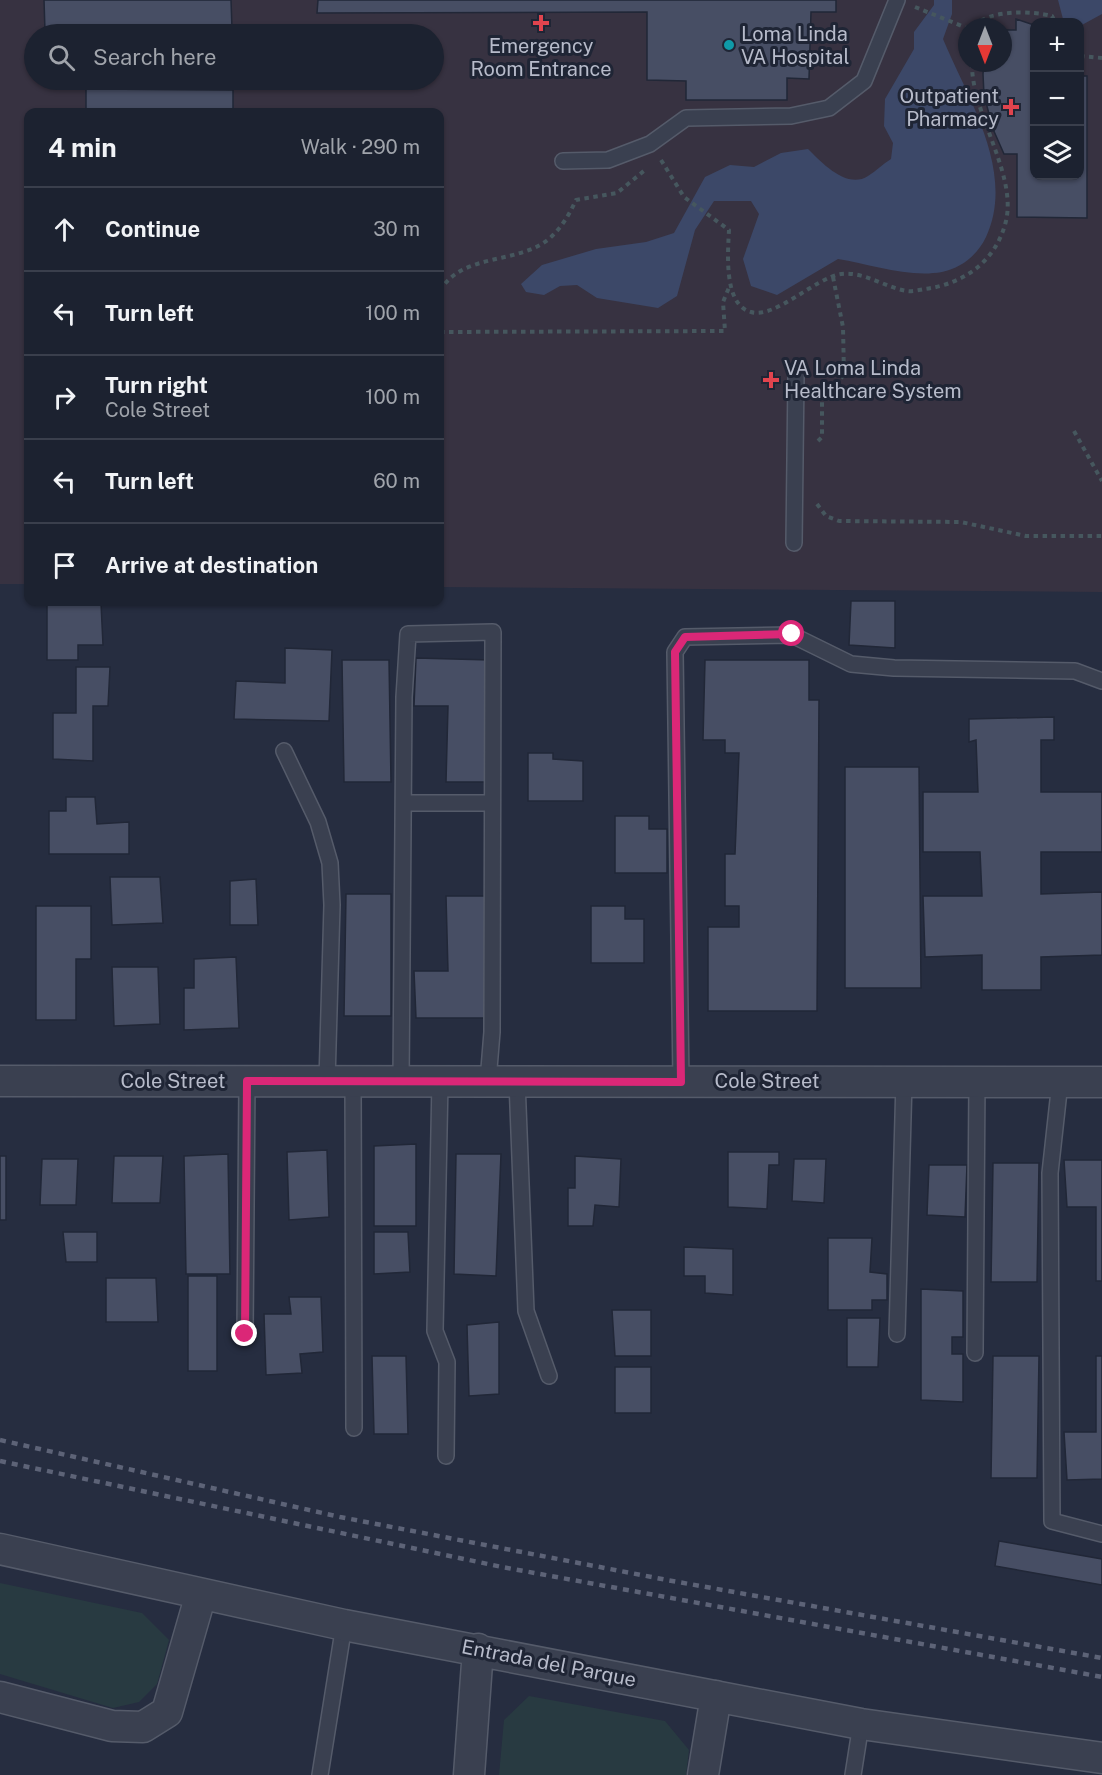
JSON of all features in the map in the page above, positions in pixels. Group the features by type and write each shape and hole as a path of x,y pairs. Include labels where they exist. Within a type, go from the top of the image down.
{"street":[{"name":"Cole Street","path":"0,1081 1102,1082"},
{"name":"Entrada del Parque","path":"0,1550 344,1625 716,1696 802,1710 861,1724 1102,1758"},
{"path":"0,1697 112,1726 143,1727 167,1712 201,1594"},
{"path":"469,1775 478,1649"},
{"path":"703,1775 716,1696"}],"lane":[{"path":"563,161 608,160 650,144 686,118 791,116 829,108 864,81 897,0"},
{"path":"794,543 796,375"},
{"path":"401,1082 405,698 408,634 494,632 492,1032 488,1082"},
{"path":"681,1082 675,652 685,637 792,634 851,664 894,668 1075,671 1102,681"},
{"path":"284,751 318,822 330,863 354,1428"},
{"path":"405,803 492,803"},
{"path":"245,1334 247,1081"},
{"path":"440,1082 435,1331 447,1362 446,1456"},
{"path":"518,1082 526,1311 549,1376"},
{"path":"897,1334 904,1082"},
{"path":"975,1353 977,1082"},
{"path":"1060,1082 1050,1173 1052,1521 1102,1534"},
{"path":"320,1775 344,1625"},
{"path":"853,1775 861,1724"}],"path":[{"path":"923,10 958,24"},
{"path":"989,18 1026,12 1053,18"},
{"path":"1084,56 1102,58"},
{"path":"665,165 684,197 713,216 729,230 730,285 741,306 751,312 765,311 833,276 844,274 873,279 908,292 947,286 970,276 991,252 1006,222 1006,205 995,145 976,100 973,72"},
{"path":"444,287 463,269 548,240 565,223 576,200 617,193 659,157"},
{"path":"815,444 822,437 822,398 844,375 843,327 833,276"},
{"path":"444,332 725,331 723,302 724,293 730,285"},
{"path":"1074,431 1102,481"},
{"path":"816,493 816,503 826,516 839,521 961,522 1026,536 1102,536"}],"shaded area":[{"name":"VA Loma Linda Healthcare System","path":"0,0 1102,0 1102,592 444,587 444,108 24,108 24,584 0,584"},
{"path":"0,1583 142,1613 169,1640 157,1684 139,1702 113,1708 0,1674"},
{"path":"529,1696 665,1721 689,1750 686,1775 499,1775 504,1720"}],"water":[{"path":"934,0 952,0 952,14 943,39 985,136 992,162 995,187 994,212 986,237 979,249 963,264 942,272 916,273 889,270 838,259 777,295 751,286 743,259 759,214 751,201 714,201 695,230 677,296 658,308 597,298 577,285 560,286 544,295 526,292 521,284 542,265 596,249 646,242 674,233 705,177 730,165 754,167 781,153 808,149 827,167 843,177 852,180 871,174 891,159 893,143 884,126 885,99 914,49 914,32 934,5"},
{"path":"1058,0 1102,0 1102,14 1084,24 1084,18 1063,18"}],"building":[{"path":"44,0 231,0 232,24 45,24"},
{"name":"Loma Linda VA Hospital","path":"318,0 836,0 836,12 811,12 809,79 787,78 787,100 686,100 686,81 647,80 647,12 317,13"},
{"name":"Outpatient Pharmacy","path":"1016,19 1030,24 1030,180 1084,180 1084,76 1087,76 1087,218 1017,217 1017,154 1004,154 993,129 984,95 983,74 983,72 1012,72 1012,30 1016,30"},
{"path":"86,90 233,90 233,108 86,108"},
{"path":"851,601 895,601 895,648 849,645"},
{"path":"47,606 101,606 103,645 78,645 78,660 47,660"},
{"path":"285,648 332,650 329,721 234,719 236,681 285,683"},
{"path":"416,658 490,660 488,782 446,782 448,706 414,706"},
{"path":"342,660 389,660 391,782 344,782"},
{"path":"705,660 809,660 809,700 819,700 817,1011 708,1011 708,927 739,927 739,906 725,906 725,854 735,854 739,753 725,753 725,740 703,740"},
{"path":"76,667 110,667 108,706 93,706 93,761 53,759 53,713 76,713"},
{"path":"1054,717 1054,740 1041,740 1041,792 1102,792 1102,852 1041,852 1041,894 1102,892 1102,955 1041,957 1041,990 982,990 982,955 925,957 923,896 982,896 980,852 923,852 923,792 978,792 976,740 969,742 969,719"},
{"path":"528,753 553,753 553,759 583,761 583,801 528,801"},
{"path":"845,767 919,767 921,988 845,988"},
{"path":"66,797 95,797 97,824 129,822 129,854 49,854 49,811 66,811"},
{"path":"66,797 95,797 97,824 129,822 129,854 49,854 49,811 66,811"},
{"path":"615,816 649,816 649,829 667,829 667,873 615,873"},
{"path":"110,877 160,877 163,923 112,925"},
{"path":"256,879 258,925 230,925 230,881"},
{"path":"346,894 391,894 391,1016 344,1016"},
{"path":"446,896 488,896 490,1018 416,1018 414,971 448,971"},
{"path":"36,906 91,906 91,959 76,959 76,1020 36,1020"},
{"path":"591,906 625,906 625,919 644,919 644,963 591,963"},
{"path":"236,957 239,1028 184,1030 184,988 194,988 194,959"},
{"path":"112,967 158,967 160,1024 114,1026"},
{"path":"416,1144 416,1226 374,1226 374,1146"},
{"path":"327,1150 329,1217 289,1220 287,1152"},
{"path":"728,1152 779,1152 779,1165 769,1165 767,1209 728,1207"},
{"path":"228,1154 230,1274 186,1274 184,1156"},
{"path":"456,1154 501,1154 496,1276 454,1274"},
{"path":"0,1156 6,1156 6,1220 0,1220"},
{"path":"114,1156 163,1156 160,1203 112,1203"},
{"path":"575,1156 621,1159 619,1207 595,1205 593,1226 568,1226 568,1188 575,1188"},
{"path":"42,1159 78,1159 76,1205 40,1205"},
{"path":"794,1159 826,1159 824,1203 792,1201"},
{"path":"1064,1160 1102,1160 1102,1281 1096,1281 1096,1207 1067,1207"},
{"path":"993,1163 1039,1163 1037,1282 991,1282"},
{"path":"929,1165 967,1165 965,1217 927,1215"},
{"path":"63,1232 97,1232 97,1262 66,1262"},
{"path":"374,1232 408,1232 410,1272 374,1274"},
{"path":"828,1238 872,1238 870,1272 887,1274 887,1300 872,1300 872,1310 828,1310"},
{"path":"684,1247 733,1249 733,1295 705,1293 705,1276 684,1276"},
{"path":"188,1276 217,1276 217,1371 188,1371"},
{"path":"106,1278 156,1278 158,1322 106,1322"},
{"path":"921,1289 963,1291 963,1337 952,1337 952,1354 963,1354 963,1402 921,1400"},
{"path":"289,1297 321,1297 323,1352 300,1354 302,1373 266,1375 264,1314 291,1314"},
{"path":"612,1310 651,1310 651,1356 615,1356"},
{"path":"847,1318 880,1318 878,1367 847,1367"},
{"path":"499,1322 499,1394 469,1396 467,1325"},
{"path":"372,1356 406,1356 408,1434 374,1434"},
{"path":"993,1356 1039,1356 1037,1478 991,1478"},
{"path":"1096,1356 1102,1356 1102,1479 1067,1480 1064,1432 1096,1432"},
{"path":"615,1367 651,1367 651,1413 615,1413"},
{"path":"999,1541 1102,1559 1102,1585 995,1566"}],"railway":[{"path":"0,1440 340,1517 667,1580 1102,1658"},
{"path":"0,1461 502,1567 1102,1677"}],"place":[{"name":"Emergency Room Entrance","path":"541,23"},
{"name":"Loma Linda VA Hospital","path":"729,45"},
{"name":"Outpatient Pharmacy","path":"1011,107"},
{"name":"VA Loma Linda Healthcare System","path":"771,380"}],"route":[{"path":"245,1334 247,1081 681,1082 675,652 685,637 792,634"}]}
